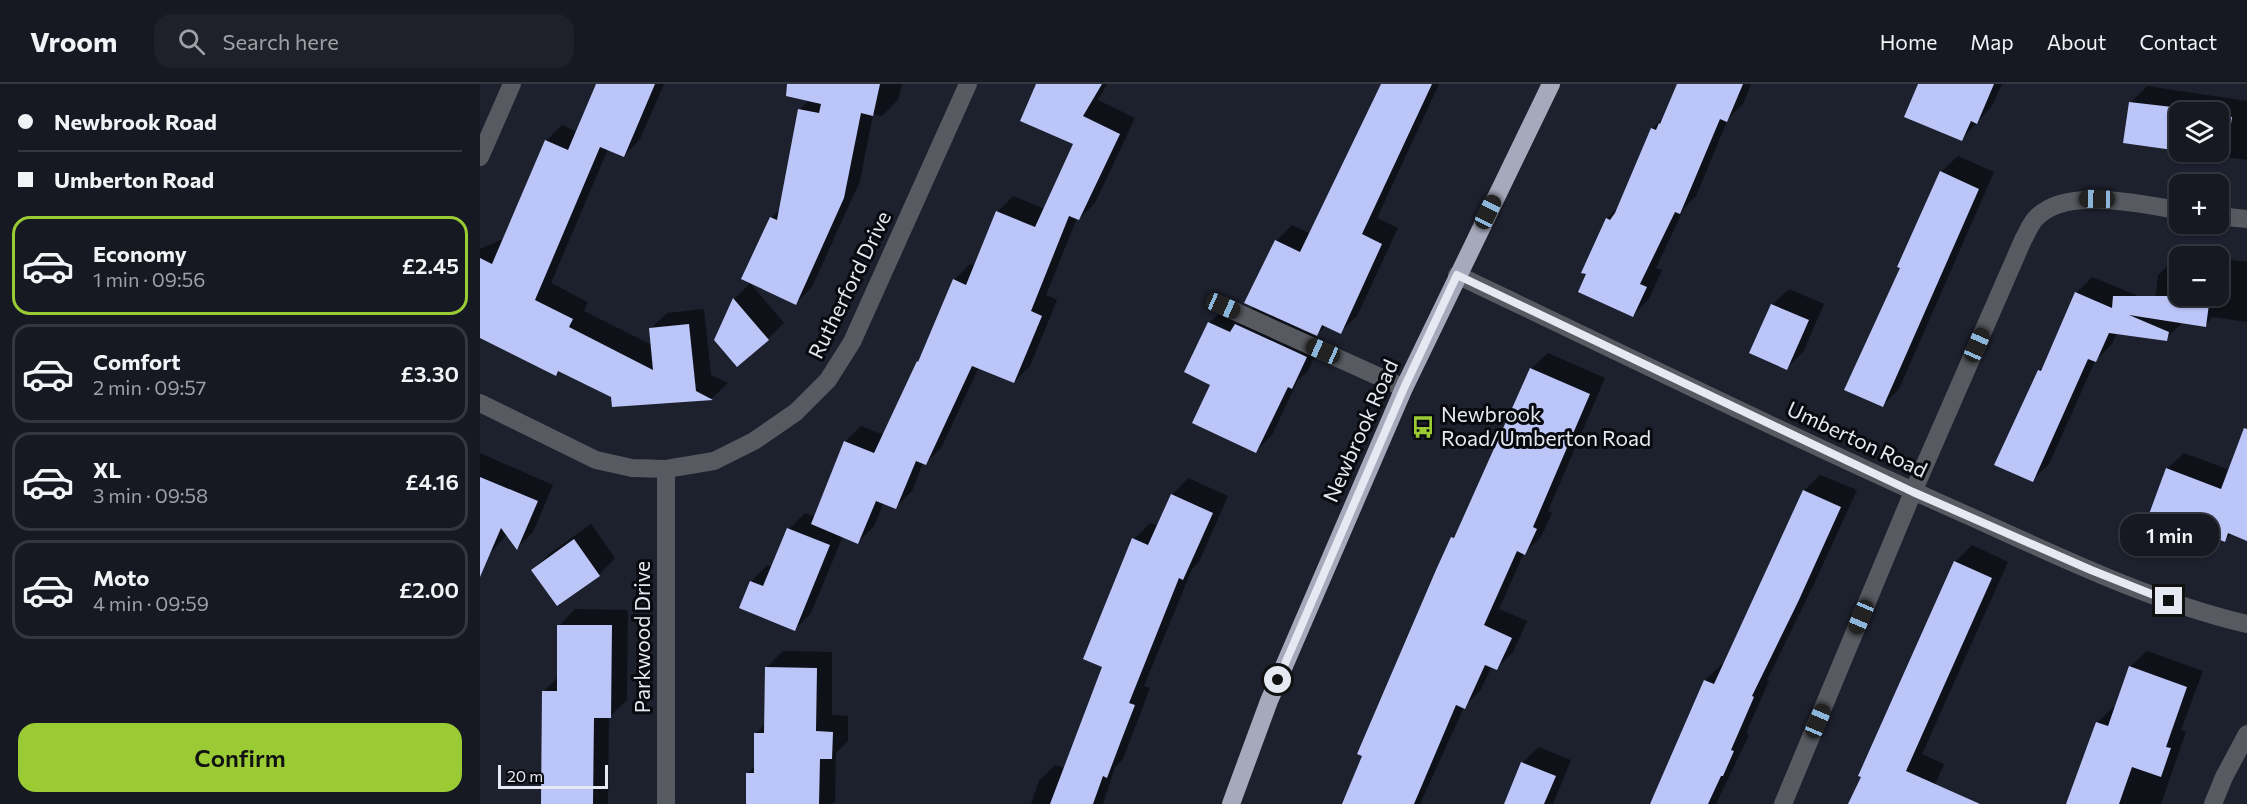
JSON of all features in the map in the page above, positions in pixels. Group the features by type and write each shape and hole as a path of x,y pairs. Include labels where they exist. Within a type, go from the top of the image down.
{"highway":[{"name":"Newbrook Road","path":"1231,804 1269,701 1404,388 1551,84"}],"street":[{"path":"480,157 512,84"},
{"name":"Rutherford Drive","path":"480,403 596,460 632,468 666,469 714,461 754,441 796,412 828,380 852,342 968,84"},
{"path":"1783,804 1913,492 2023,240 2036,218 2057,205 2077,199 2097,199 2169,209"},
{"path":"2229,217 2247,219"},
{"name":"Umberton Road","path":"1457,275 1913,492 2148,593 2212,616 2247,624"},
{"path":"1223,306 1404,388"},
{"name":"Parkwood Drive","path":"666,469 666,804"},
{"path":"2213,804 2224,777 2247,734"}],"building":[{"path":"596,84 655,84 624,157 600,147 535,300 573,319 569,327 653,370 649,328 689,324 696,391 713,400 612,407 611,397 558,371 556,376 480,338 480,258 492,264 545,140 568,150"},
{"path":"787,84 880,84 873,116 861,113 844,198 796,305 741,279 770,217 777,220 798,109 819,113 821,104 786,96"},
{"path":"1036,84 1102,84 1083,116 1120,134 1079,220 1069,216 1031,311 1042,316 1014,383 972,366 926,465 916,461 896,509 876,501 858,544 811,524 844,441 874,453 918,362 953,279 966,285 996,211 1035,227 1073,144 1020,121"},
{"path":"1381,84 1432,84 1362,234 1382,244 1341,334 1322,325 1317,336 1244,303 1275,240 1300,252"},
{"path":"1677,84 1743,84 1727,122 1720,119 1680,214 1675,212 1640,284 1647,287 1633,317 1578,292 1586,274 1581,273 1606,218 1610,220 1615,213 1651,128 1656,130 1660,124"},
{"path":"1918,84 1994,84 1977,124 1971,121 1962,141 1904,117"},
{"path":"2129,102 2169,107 2169,149 2123,143"},
{"path":"2229,117 2232,117 2229,138"},
{"path":"1940,171 1979,189 1883,407 1844,390 1900,268 1897,267"},
{"path":"2075,292 2112,308 2113,296 2169,296 2169,306 2209,306 2206,327 2129,315 2169,332 2167,341 2109,333 2096,362 2088,359 2033,482 1994,465 2038,370 2041,371"},
{"path":"733,298 769,340 737,367 714,340"},
{"path":"1771,304 1809,320 1787,370 1749,353"},
{"path":"1208,322 1230,332 1235,324 1307,357 1292,389 1288,387 1256,453 1192,423 1210,385 1184,372"},
{"path":"1530,368 1590,394 1533,527 1537,529 1525,555 1517,551 1484,625 1512,638 1497,670 1485,665 1465,709 1456,705 1414,804 1342,804 1362,756 1357,754 1436,570 1451,537 1454,538"},
{"path":"2244,428 2247,429 2247,541 2228,533 2225,542 2190,528 2185,541 2145,525 2166,468 2221,489"},
{"path":"480,477 538,501 517,550 501,528 480,577"},
{"path":"1803,490 1841,507 1752,696 1754,697 1731,750 1734,751 1723,776 1708,804 1650,804 1704,680 1714,684"},
{"path":"1171,494 1213,513 1183,580 1179,578 1129,703 1135,705 1107,778 1103,776 1093,804 1050,804 1102,667 1083,659 1132,538 1148,545"},
{"path":"787,528 830,545 795,631 739,608 750,581 763,586"},
{"path":"574,539 600,576 557,606 531,570"},
{"path":"1954,561 1992,578 1906,771 1980,804 1848,804 1861,777 1858,776"},
{"path":"557,625 612,625 611,718 594,718 593,804 541,804 542,691 557,691"},
{"path":"2129,666 2187,687 2166,747 2171,748 2161,777 2132,767 2119,804 2066,804 2096,722 2108,726"},
{"path":"765,667 817,668 816,731 833,732 832,759 820,759 819,804 746,804 746,773 754,773 754,733 764,733"},
{"path":"1521,762 1556,776 1544,804 1504,804"}],"place":[{"name":"Newbrook Road/Umberton Road","path":"1423,427"}],"route":[{"path":"1278,680 1404,388 1457,275 1913,492 2091,570 2169,601"}]}
